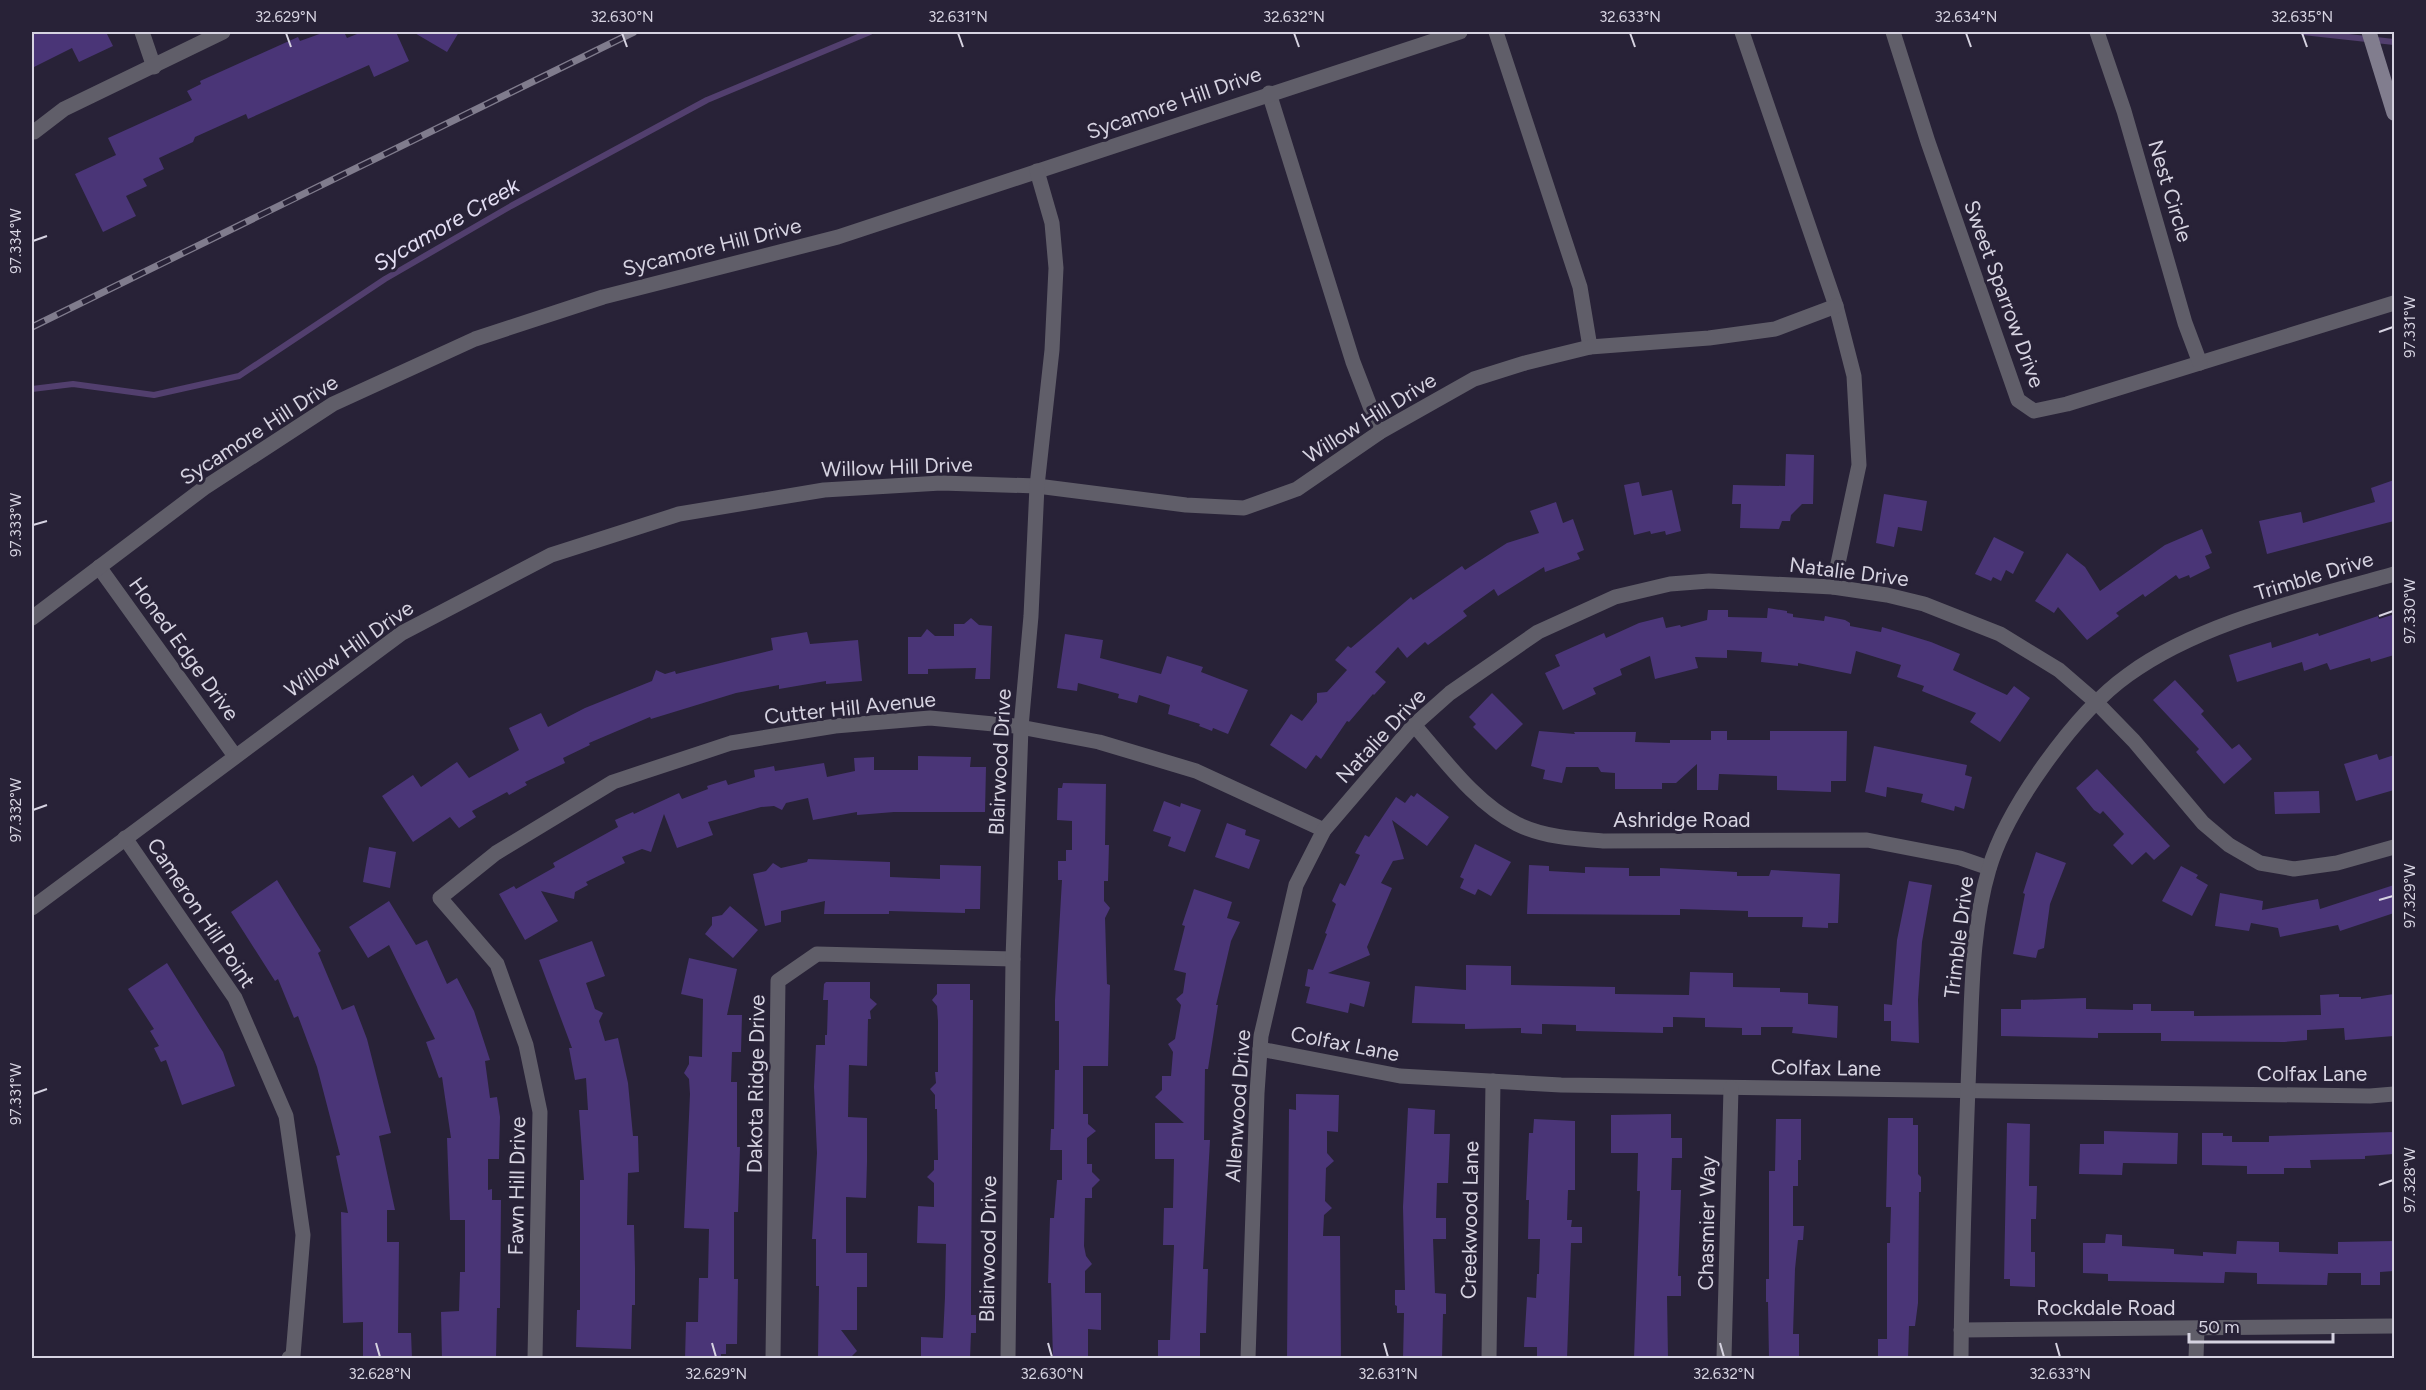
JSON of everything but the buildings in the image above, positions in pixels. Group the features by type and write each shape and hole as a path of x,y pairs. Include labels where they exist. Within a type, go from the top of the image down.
{"main road":[{"path":"2368,32 2394,112"}],"street":[{"path":"142,32 153,67"},
{"path":"34,132 64,109 223,32"},
{"name":"Sycamore Hill Drive","path":"32,618 204,488 333,404 475,339 603,297 838,237 1269,93 1460,32"},
{"path":"1496,32 1580,287 1590,347"},
{"path":"1742,32 1836,306 1854,376 1859,465 1833,587"},
{"name":"Sweet Sparrow Drive","path":"1893,32 1928,142 2018,400 2034,411 2394,303"},
{"name":"Nest Circle","path":"2097,32 2127,122 2185,323 2200,363"},
{"path":"1269,93 1353,362 1380,432"},
{"name":"Blairwood Drive","path":"1008,1359 1013,959 1021,727 1031,616 1037,486 1052,350 1056,268 1052,223 1037,171"},
{"name":"Willow Hill Drive","path":"32,908 402,633 551,555 679,514 824,490 941,483 1037,486 1186,505 1244,508 1298,489 1380,432 1474,379 1525,363 1590,347 1709,338 1775,329 1836,306"},
{"name":"Honed Edge Drive","path":"99,567 236,756"},
{"name":"Trimble Drive","path":"1961,1359 1968,1092 1976,935 1989,868 2010,822 2035,780 2096,702 2128,675 2168,651 2203,635 2270,611 2394,574"},
{"name":"Natalie Drive","path":"1324,830 1414,725 1450,693 1538,632 1615,597 1670,584 1709,581 1833,587 1887,595 1924,604 2000,634 2059,670 2096,702 2134,741 2203,823 2229,845 2260,864 2294,869 2337,863 2394,847"},
{"name":"Cutter Hill Avenue","path":"440,898 496,853 613,782 731,743 835,726 930,717 1021,727 1099,742 1196,771 1324,830"},
{"name":"Ashridge Road","path":"1414,725 1469,788 1494,809 1518,824 1564,838 1603,841 1867,840 1960,858 1989,868"},
{"name":"Allenwood Drive","path":"1248,1359 1260,1050 1296,885 1324,830"},
{"name":"Cameron Hill Point","path":"125,838 235,998 286,1116 303,1235 294,1356 289,1359"},
{"name":"Fawn Hill Drive","path":"440,898 497,964 526,1045 538,1101 540,1112 535,1359"},
{"name":"Dakota Ridge Drive","path":"773,1359 778,981 817,954 1013,959"},
{"name":"Colfax Lane","path":"1260,1050 1400,1076 1493,1081 1968,1092 2370,1096 2394,1094"},
{"name":"Creekwood Lane","path":"1489,1359 1493,1081"},
{"name":"Chasmier Way","path":"1724,1359 1731,1088"},
{"name":"Rockdale Road","path":"1961,1330 2394,1326"},
{"path":"2196,1359 2197,1329"}],"waterway":[{"name":"Sycamore Creek","path":"32,389 73,384 154,395 239,376 385,279 511,206 707,100 870,32"},
{"name":"Sycamore Creek","path":"2303,32 2394,42"}],"railway":[{"path":"32,327 634,32"}]}
